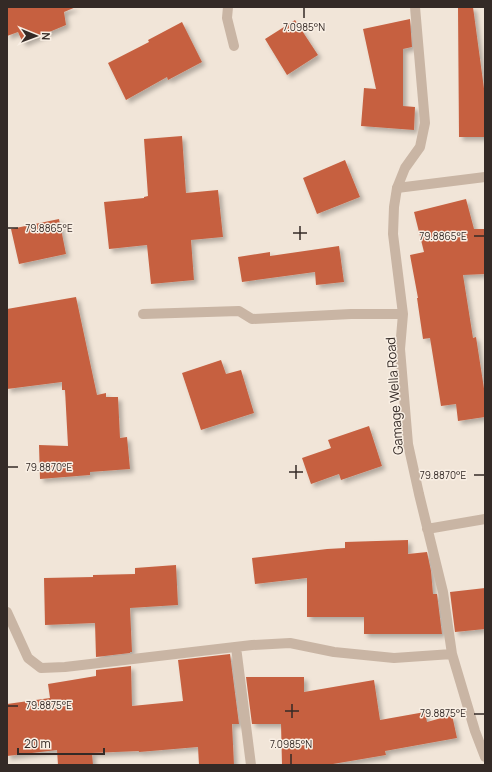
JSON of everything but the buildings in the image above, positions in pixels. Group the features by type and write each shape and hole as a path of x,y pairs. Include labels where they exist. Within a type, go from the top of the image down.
{"street":[{"path":"228,7 227,18 234,46"},
{"name":"Gamage Wella Road","path":"415,7 426,124 420,147 405,168 397,188 394,207 393,234 403,314 400,349 408,444 418,494 443,592 452,654 475,731 485,758"},
{"path":"397,188 485,177"},
{"path":"143,314 239,311 252,319 344,314 403,314"},
{"path":"428,529 485,519"},
{"path":"7,612 28,658 41,668 65,667 252,645 290,643 334,652 394,658 452,654"},
{"path":"236,647 251,765"}]}
